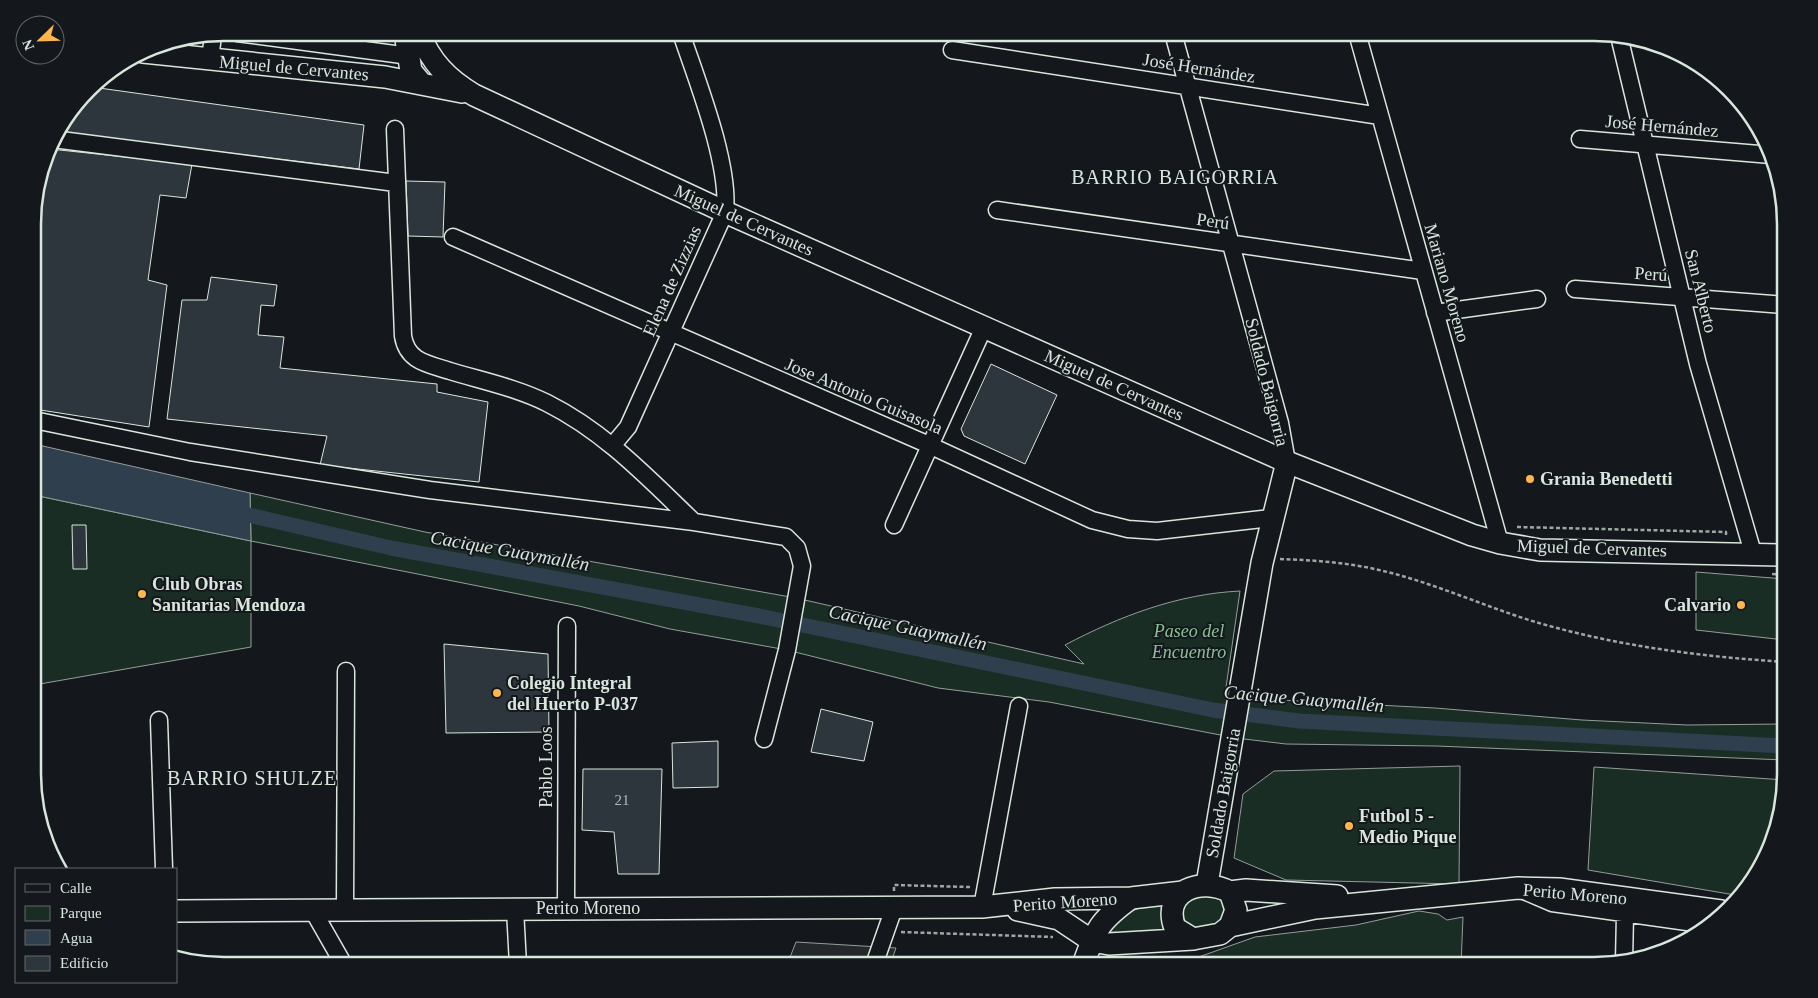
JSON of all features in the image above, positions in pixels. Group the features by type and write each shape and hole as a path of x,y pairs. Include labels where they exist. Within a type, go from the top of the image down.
{"main road":[{"path":"403,73 409,64 406,41"},
{"path":"403,73 422,69 424,64 421,41"},
{"name":"Miguel de Cervantes","path":"423,41 446,76 474,94 725,212 1287,462 1472,536 1500,544 1540,550 1777,554"},
{"name":"Miguel de Cervantes","path":"157,54 210,60 403,73 474,94"},
{"name":"Soldado Baigorria","path":"1207,884 1271,518 1287,462"},
{"path":"1207,884 1230,892 1236,910 1230,926 1220,934 1193,939 1175,928 1172,919 1173,904 1183,892 1207,884"},
{"name":"Perito Moreno","path":"1230,926 1315,908 1518,888 1559,889 1715,910"},
{"name":"Perito Moreno","path":"1230,892 1246,890 1399,899"},
{"name":"Perito Moreno","path":"178,911 990,907 1055,899 1132,898 1183,892"},
{"name":"Perito Moreno","path":"1092,941 1098,927 1110,913 1132,898"},
{"name":"Perito Moreno","path":"990,907 1051,916 1068,924 1092,941 1109,944 1193,939"},
{"path":"1087,957 1092,941"}],"street":[{"path":"273,41 403,73"},
{"name":"Elena de Zizzias","path":"613,445 628,427 725,212 727,198 715,139 684,41"},
{"name":"Soldado Baigorria","path":"1176,41 1280,422 1287,462"},
{"name":"Mariano Moreno","path":"1359,41 1500,544"},
{"path":"210,60 212,42"},
{"name":"San Alberto","path":"1620,43 1698,364 1753,553"},
{"name":"José Hernández","path":"952,50 1380,116"},
{"path":"395,129 403,336 404,345 409,353 425,363 520,392 548,403 613,445 694,522"},
{"name":"José Hernández","path":"1580,139 1763,154"},
{"path":"62,140 396,183"},
{"name":"Perú","path":"997,210 1423,271"},
{"name":"Jose Antonio Guisasola","path":"453,237 671,334 929,445 1092,520 1112,526 1170,531 1271,518"},
{"name":"Perú","path":"1575,289 1777,304"},
{"path":"1435,313 1537,299"},
{"path":"894,525 984,327"},
{"path":"41,421 190,452 430,490 694,522 782,536 791,540 797,548 801,560 787,650 764,740"},
{"name":"Pablo Loos","path":"566,908 567,626"},
{"path":"345,909 346,671"},
{"path":"990,907 1019,706"},
{"path":"160,720 164,868"},
{"path":"1518,888 1552,903 1687,922 1699,921 1708,917"},
{"path":"515,908 518,957"},
{"path":"877,957 894,908"},
{"path":"312,909 339,957"},
{"path":"1624,954 1625,914"}],"path":[{"path":"1494,522 1508,526 1726,532 1726,553"},
{"path":"1279,559 1310,560 1370,568 1405,577 1557,628 1659,649 1717,658 1777,662"},
{"path":"1766,574 1777,575"},
{"path":"886,931 1058,938"}],"green space":[{"name":"Paseo del Encuentro","path":"250,493 425,532 796,598 1084,664 1065,645 1086,634 1150,608 1194,597 1240,591 1225,694 1261,699 1435,708 1582,720 1687,725 1777,724 1777,760 1436,746 1286,744 1236,738 1049,702 938,688 787,650 670,629 579,606 251,541"},
{"name":"Club Obras Sanitarias Mendoza","path":"41,496 251,541 251,647 41,684"},
{"name":"Calvario","path":"1696,572 1777,578 1777,639 1696,630"},
{"name":"Futbol 5 - Medio Pique","path":"1460,766 1459,884 1286,880 1234,858 1243,794 1274,771"},
{"path":"1594,767 1777,779 1771,821 1763,844 1746,875 1731,894 1588,870"},
{"path":"1215,893 1224,908 1218,925 1195,930 1182,920 1182,909 1189,898"},
{"path":"1166,899 1169,934 1102,932 1117,916"},
{"path":"1419,911 1438,914 1447,920 1463,917 1461,957 1199,957 1255,937 1356,925"}],"shaded area":[{"path":"796,942 896,948 893,957 790,957"}],"water":[{"path":"41,446 250,493 251,541 41,496"}],"building":[{"path":"102,88 364,125 359,169 66,133 79,113"},
{"path":"57,150 192,164 186,198 160,195 148,280 167,285 149,427 41,410 41,224 47,177"},
{"path":"406,181 445,182 443,237 408,236"},
{"path":"211,277 277,285 274,306 261,305 258,335 284,337 280,368 437,384 437,392 488,402 479,482 320,465 327,436 167,419 182,300 207,300"},
{"path":"991,364 1057,395 1025,464 964,436 961,429"},
{"path":"72,525 86,525 87,569 73,569"},
{"name":"Colegio Integral del Huerto P-037","path":"444,644 548,654 549,732 446,733"},
{"path":"821,709 873,722 864,761 811,752"},
{"path":"718,741 718,787 673,788 672,743"},
{"path":"583,769 662,769 659,874 618,874 614,832 582,830"}],"waterway":[{"name":"Cacique Guaymallén","path":"231,511 391,548 759,616 1213,710 1299,721 1777,746"}],"place":[{"name":"Grania Benedetti","path":"1530,479"},
{"name":"Club Obras Sanitarias Mendoza","path":"142,594"},
{"name":"Calvario","path":"1741,605"},
{"name":"Colegio Integral del Huerto P-037","path":"497,693"},
{"name":"Futbol 5 - Medio Pique","path":"1349,826"}],"district":[{"name":"BARRIO BAIGORRIA","path":"1175,177"},
{"name":"BARRIO SHULZE","path":"252,778"}]}
